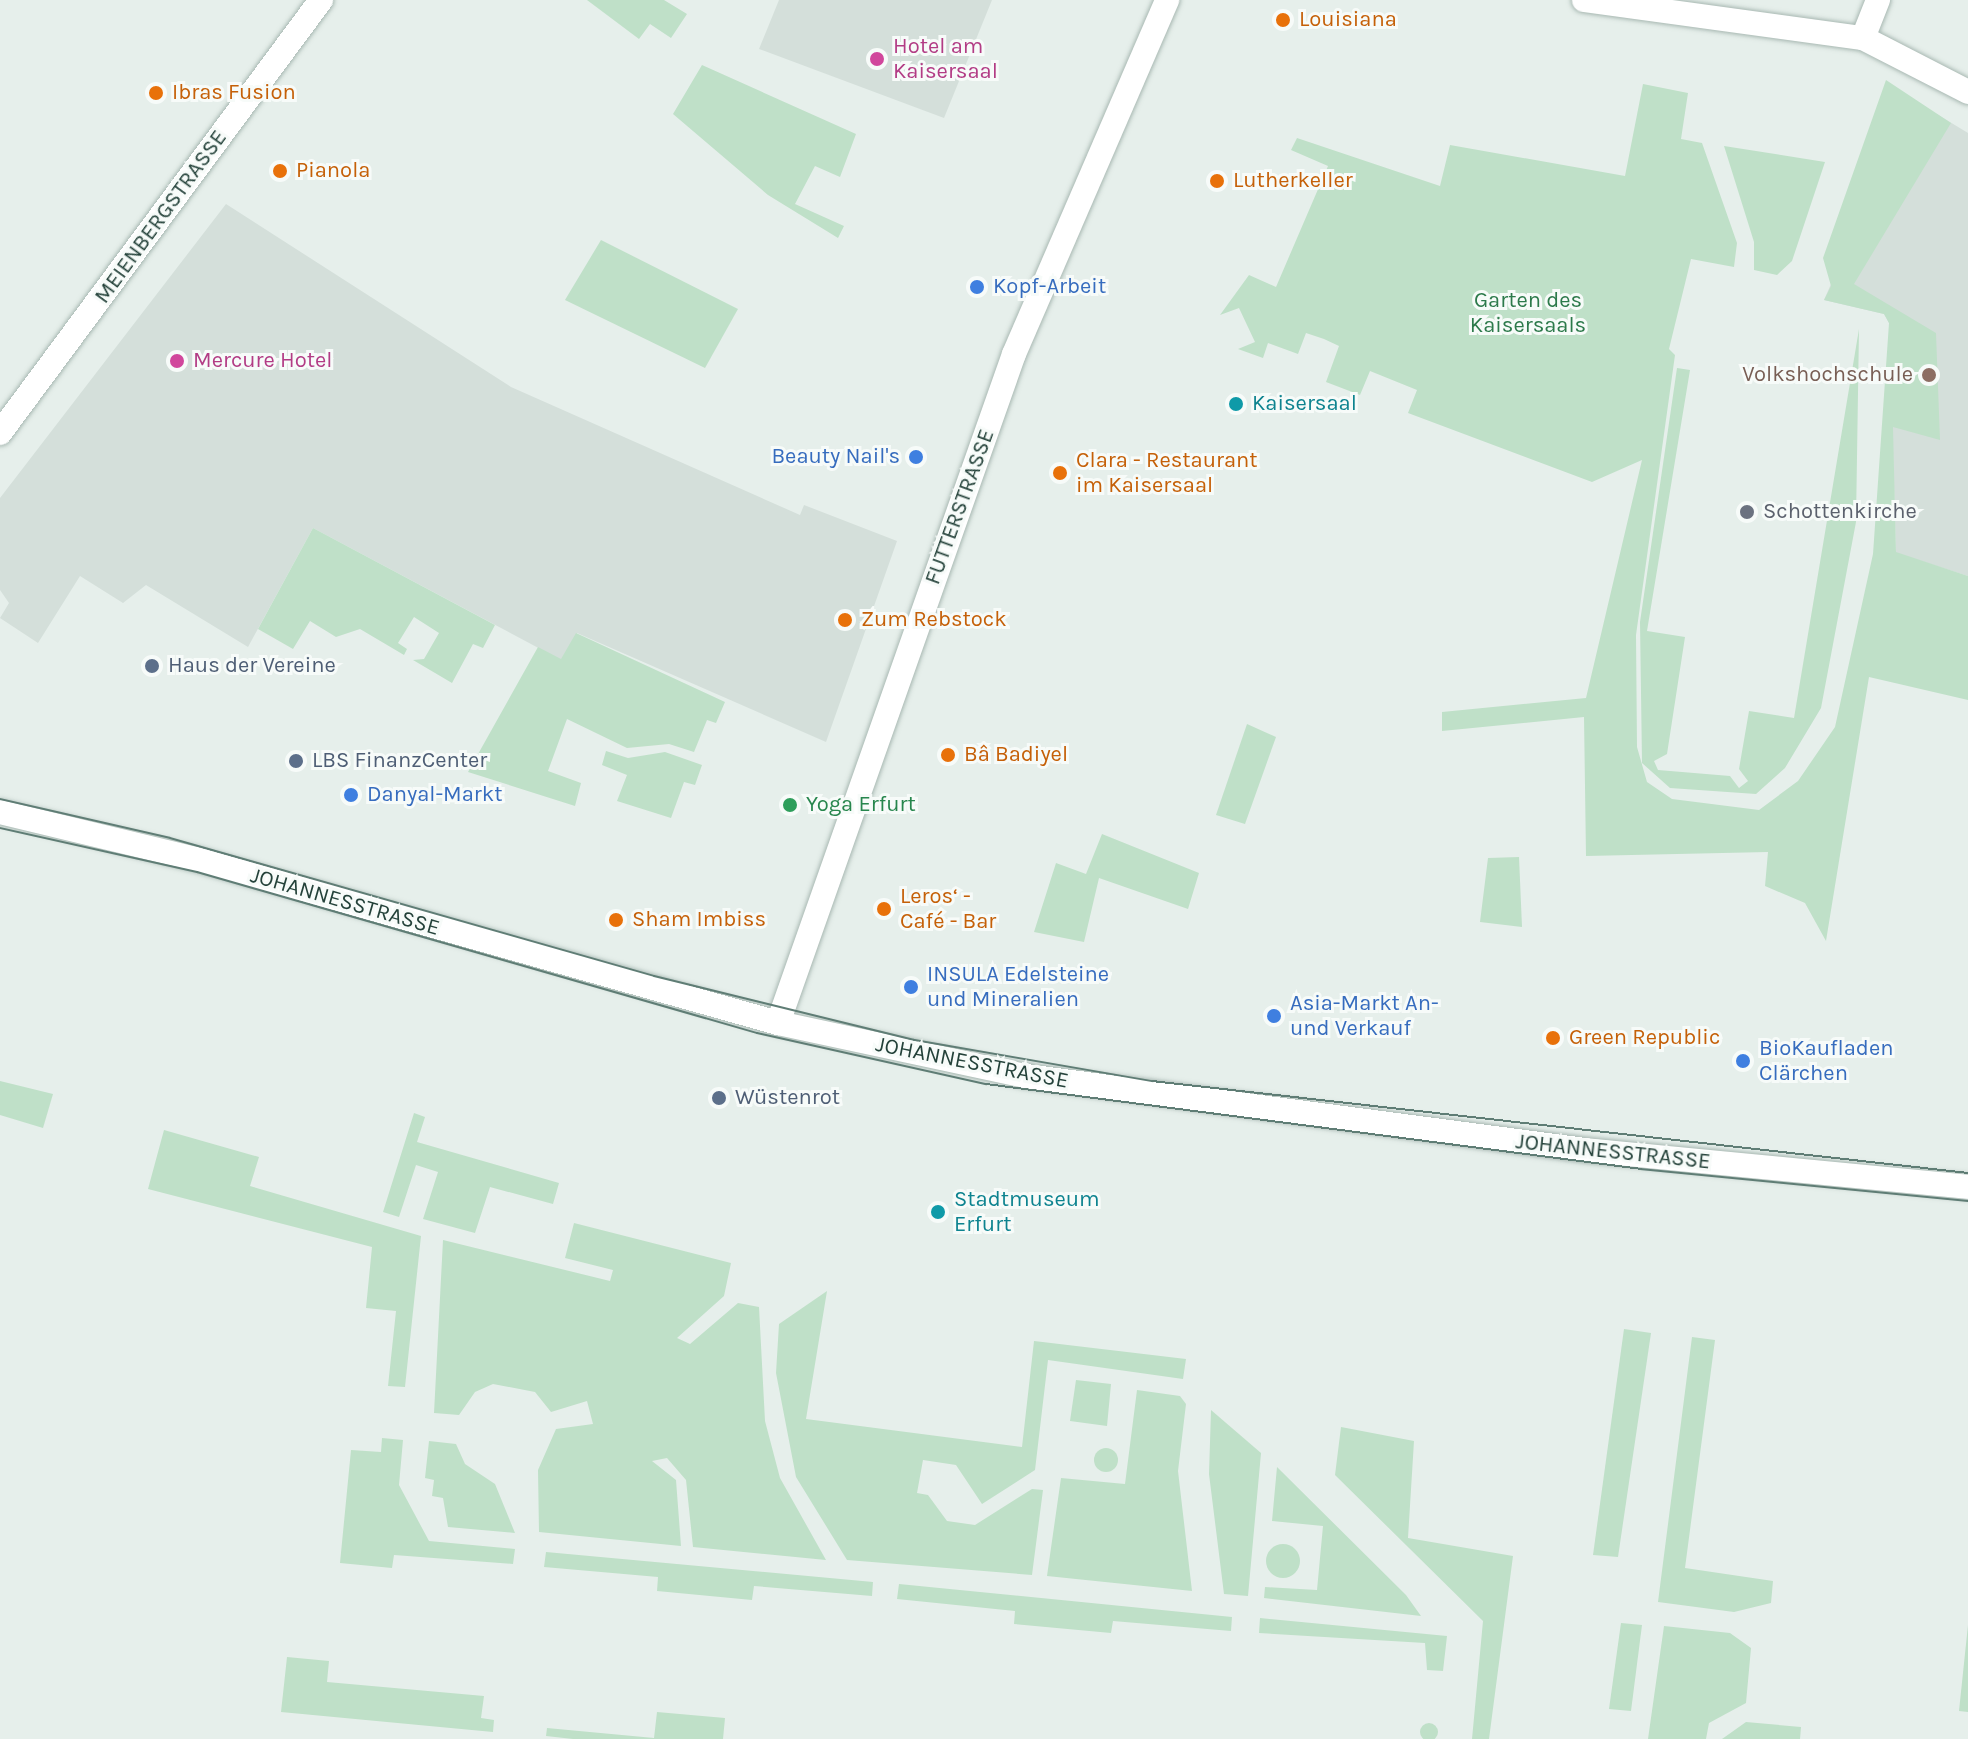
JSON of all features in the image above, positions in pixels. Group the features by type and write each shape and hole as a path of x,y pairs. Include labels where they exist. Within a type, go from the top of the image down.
{"street":[{"name":"MEIENBERGSTRASSE","path":"0,433 321,0"},
{"name":"FUTTERSTRASSE","path":"778,1023 1014,354 1167,0"},
{"path":"1584,0 1863,38 1968,92"},
{"path":"1863,38 1878,0"},
{"name":"JOHANNESSTRASSE","path":"0,812 196,859 778,1023 1127,1091 1585,1150 1968,1187"}],"shaded area":[{"name":"Hotel am Kaisersaal","path":"779,0 992,0 944,118 759,49"},
{"name":"Volkshochschule","path":"1912,99 1968,133 1968,576 1896,553 1889,323 1884,314 1824,300"},
{"path":"226,204 511,387 800,515 804,505 897,541 826,742 577,633 561,660 313,528 248,647 146,585 123,603 80,576 38,643 0,618 9,603 0,590 0,498"}],"green space":[{"path":"587,0 664,0 687,14 671,38 650,24 639,39"},
{"path":"702,65 856,134 840,177 815,166 795,204 844,226 838,238 768,195 673,114"},
{"name":"Garten des Kaisersaals","path":"1886,80 1951,123 1854,284 1936,333 1940,440 1893,427 1896,552 1968,576 1968,700 1869,677 1826,941 1805,903 1765,886 1768,852 1586,856 1584,717 1442,731 1442,712 1586,698 1642,460 1592,482 1408,413 1417,390 1370,371 1360,395 1326,382 1339,346 1324,339 1306,333 1298,354 1268,343 1263,358 1238,349 1255,342 1239,308 1220,315 1249,275 1276,287 1328,166 1291,150 1297,138 1440,186 1450,145 1625,176 1643,84 1688,93 1681,139 1702,143 1737,243 1734,267 1691,259 1669,349 1675,355 1636,635 1637,747 1647,782 1672,799 1759,810 1798,781 1835,727 1873,554 1889,323 1884,314 1824,300 1831,286 1823,258"},
{"path":"1724,146 1825,162 1792,261 1777,275 1754,270 1754,242"},
{"path":"601,240 738,309 705,368 565,300"},
{"path":"1859,329 1856,522 1821,708 1785,768 1756,794 1670,788 1642,763 1640,622 1677,368 1690,370 1647,631 1685,637 1667,754 1654,761 1658,770 1730,776 1739,788 1748,781 1739,769 1749,711 1794,718"},
{"path":"313,528 495,625 483,648 473,644 452,683 413,660 424,659 439,633 414,617 398,643 407,649 404,655 360,629 336,637 310,621 293,649 258,629"},
{"path":"576,633 725,702 716,723 707,720 694,752 669,744 627,748 567,719 548,771 581,783 575,806 468,772 538,647 561,659"},
{"path":"1247,724 1276,737 1245,824 1216,815"},
{"path":"606,751 628,758 665,752 702,765 695,785 684,782 671,818 617,801 627,775 602,765"},
{"path":"1102,834 1199,873 1188,909 1099,878 1084,942 1034,932 1056,863 1086,874"},
{"path":"1519,857 1522,927 1480,922 1488,858"},
{"path":"0,1081 53,1094 43,1128 0,1115"},
{"path":"414,1113 425,1117 417,1142 559,1183 553,1204 490,1187 475,1233 423,1219 438,1172 416,1165 399,1217 383,1212"},
{"path":"164,1130 259,1157 250,1186 421,1236 405,1387 388,1386 396,1311 366,1308 372,1247 148,1189"},
{"path":"574,1223 731,1263 724,1296 677,1338 690,1344 738,1303 759,1307 765,1421 780,1478 826,1560 693,1547 686,1480 667,1458 652,1461 676,1480 681,1546 539,1532 538,1470 556,1429 593,1424 587,1401 551,1412 535,1392 493,1384 475,1392 459,1415 434,1413 443,1240 610,1281 613,1270 565,1258"},
{"path":"827,1291 806,1419 1022,1447 1034,1341 1186,1359 1183,1379 1048,1360 1035,1470 982,1504 956,1465 923,1460 917,1493 928,1495 947,1521 975,1525 1032,1489 1043,1490 1032,1575 847,1560 796,1477 776,1373 779,1324"},
{"path":"1624,1329 1651,1333 1618,1557 1593,1555"},
{"path":"1692,1337 1715,1340 1685,1568 1773,1581 1771,1603 1734,1612 1658,1602"},
{"path":"1076,1380 1111,1384 1107,1426 1070,1421"},
{"path":"1137,1390 1180,1396 1186,1404 1178,1471 1192,1591 1047,1576 1061,1478 1125,1484"},
{"path":"1211,1410 1261,1453 1248,1596 1224,1594 1209,1474"},
{"path":"1341,1427 1414,1441 1408,1538 1513,1556 1489,1739 1472,1739 1483,1621 1335,1475"},
{"path":"382,1438 403,1440 399,1485 429,1541 515,1549 513,1564 394,1555 392,1568 340,1563 351,1450 381,1452"},
{"path":"429,1441 456,1444 465,1464 495,1484 515,1533 448,1527 443,1498 432,1496 434,1480 425,1478"},
{"path":"1106,1448 1115,1451 1118,1460 1115,1469 1106,1472 1097,1469 1094,1460 1097,1451"},
{"path":"1277,1467 1406,1595 1421,1616 1264,1598 1265,1587 1317,1590 1323,1526 1272,1521"},
{"path":"1283,1544 1295,1549 1300,1561 1295,1573 1283,1578 1271,1573 1266,1561 1271,1549"},
{"path":"546,1552 873,1582 872,1596 754,1586 752,1600 657,1591 658,1577 544,1567"},
{"path":"899,1584 1232,1617 1231,1631 1113,1621 1111,1633 1014,1624 1015,1611 897,1599"},
{"path":"1260,1618 1447,1636 1443,1671 1427,1670 1425,1643 1259,1633"},
{"path":"1621,1623 1642,1625 1631,1711 1609,1709"},
{"path":"1968,1625 1968,1712 1959,1711"},
{"path":"1664,1626 1730,1633 1751,1648 1746,1703 1709,1723 1706,1739 1648,1739"},
{"path":"287,1657 329,1661 327,1682 484,1696 481,1718 494,1720 493,1732 281,1712"},
{"path":"657,1712 725,1718 723,1739 573,1739 546,1736 547,1728 654,1738"},
{"path":"1746,1722 1801,1727 1800,1739 1722,1739"},
{"path":"1429,1723 1438,1732 1429,1741 1420,1732"}],"tram line":[{"path":"0,799 170,838 654,976 914,1040 1152,1081 1968,1173"},
{"path":"0,828 197,872 757,1033 986,1084 1641,1169 1968,1201"}],"place":[{"name":"Louisiana","path":"1283,20"},
{"name":"Hotel am Kaisersaal","path":"877,59"},
{"name":"Ibras Fusion","path":"156,93"},
{"name":"Pianola","path":"280,171"},
{"name":"Lutherkeller","path":"1217,181"},
{"name":"Kopf-Arbeit","path":"977,287"},
{"name":"Mercure Hotel","path":"177,361"},
{"name":"Volkshochschule","path":"1929,375"},
{"name":"Kaisersaal","path":"1236,404"},
{"name":"Beauty Nail's","path":"916,457"},
{"name":"Clara - Restaurant im Kaisersaal","path":"1060,473"},
{"name":"Schottenkirche","path":"1747,512"},
{"name":"Zum Rebstock","path":"845,620"},
{"name":"Haus der Vereine","path":"152,666"},
{"name":"Bâ Badiyel","path":"948,755"},
{"name":"LBS FinanzCenter","path":"296,761"},
{"name":"Danyal-Markt","path":"351,795"},
{"name":"Yoga Erfurt","path":"790,805"},
{"name":"Leros‘ - Café - Bar","path":"884,909"},
{"name":"Sham Imbiss","path":"616,920"},
{"name":"INSULA Edelsteine und Mineralien","path":"911,987"},
{"name":"Asia-Markt An- und Verkauf","path":"1274,1016"},
{"name":"Green Republic","path":"1553,1038"},
{"name":"BioKaufladen Clärchen","path":"1743,1061"},
{"name":"Wüstenrot","path":"719,1098"},
{"name":"Stadtmuseum Erfurt","path":"938,1212"}]}
